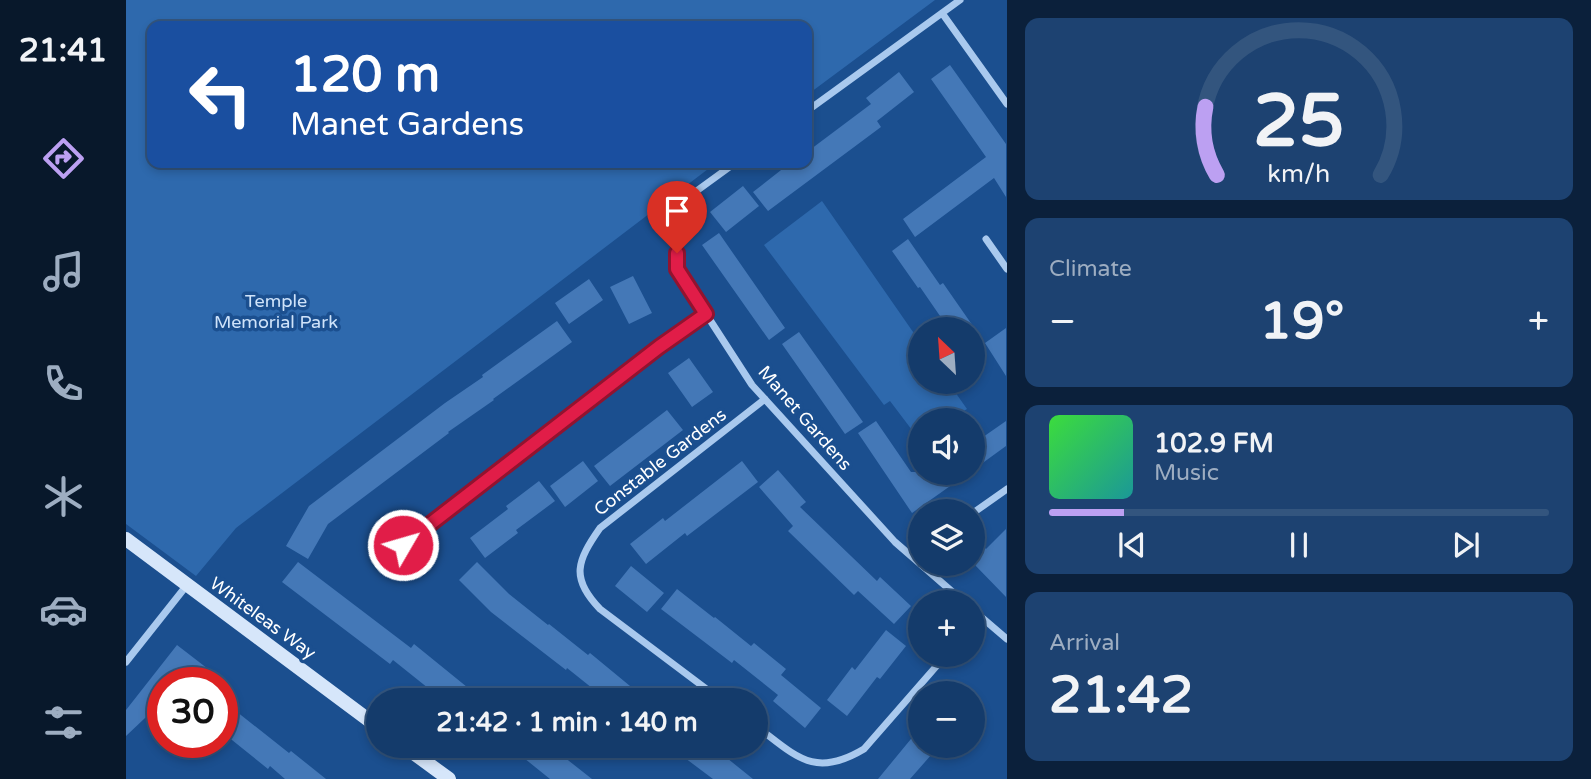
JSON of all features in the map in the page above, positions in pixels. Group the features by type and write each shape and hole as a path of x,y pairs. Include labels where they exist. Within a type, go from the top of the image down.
{"main road":[{"name":"Whiteleas Way","path":"126,539 366,718"},
{"path":"420,758 449,779"}],"street":[{"path":"812,107 960,0"},
{"path":"942,13 1006,104"},
{"name":"Manet Gardens","path":"729,168 691,195 678,236 677,269 752,385 908,553"},
{"path":"986,239 1006,269"},
{"path":"382,562 659,347 706,314"},
{"name":"Constable Gardens","path":"705,688 600,609 587,595 581,581 580,563 600,528 765,399"},
{"path":"985,504 1006,489"},
{"name":"Manet Gardens","path":"934,576 950,590"},
{"path":"126,662 187,585"},
{"path":"985,620 1006,639"},
{"path":"768,735 794,755 810,761 826,764 846,760 864,749 936,667"}],"green space":[{"name":"Temple Memorial Park","path":"126,0 935,0 812,91 812,21 147,21 147,168 709,168 236,528 196,576 126,524"},
{"path":"822,201 908,325 908,394 956,394 966,408 908,408 908,425 890,401 884,405 764,245"}],"building":[{"path":"950,65 1006,144 1006,197 994,178 915,237 903,219 986,157 931,79"},
{"path":"899,72 914,92 877,121 881,127 768,211 753,192 784,168 812,168 812,148 871,104 866,98"},
{"path":"743,186 759,206 726,232 710,212"},
{"path":"719,233 785,328 769,340 702,245"},
{"path":"908,239 967,317 941,317 892,251"},
{"path":"633,276 652,313 629,324 610,287"},
{"path":"589,279 603,300 569,324 555,303"},
{"path":"557,321 572,342 328,524 308,559 286,546 309,506"},
{"path":"1006,328 1006,376 985,343"},
{"path":"799,332 863,422 845,434 782,344"},
{"path":"689,358 713,392 692,407 668,373"},
{"path":"667,410 683,430 610,486 594,466"},
{"path":"876,421 908,468 908,485 952,485 932,499 908,499 908,507 858,433"},
{"path":"1006,421 1006,446 985,461 985,436"},
{"path":"583,461 598,481 565,507 550,486"},
{"path":"742,461 758,482 646,564 630,544 663,518 665,521"},
{"path":"778,470 806,502 800,507 877,581 880,577 908,603 908,609 894,624 858,591 854,595 788,531 793,526 759,487"},
{"path":"539,481 555,501 516,530 518,533 485,558 470,538"},
{"path":"1006,529 1006,597 985,575 986,549"},
{"path":"298,562 411,648 414,644 468,688 428,688 393,660 390,664 282,582"},
{"path":"477,562 509,594 588,655 590,653 632,688 592,688 491,612 459,580"},
{"path":"631,566 664,593 647,612 615,586"},
{"path":"677,589 751,646 754,643 786,669 781,675 821,708 805,728 773,701 778,695 734,660 732,663 661,609"},
{"path":"886,630 906,646 880,679 877,677 847,716 827,700 852,667 855,670"},
{"path":"177,645 206,667 160,667"},
{"path":"147,683 147,716 126,736 126,710"},
{"path":"238,713 326,779 285,779 270,766 268,769 238,745"},
{"path":"908,743 908,758 928,758 910,779 878,779"},
{"path":"524,758 565,758 592,779 550,779"},
{"path":"685,758 727,758 753,779 713,779"}],"route":[{"path":"403,545 659,347 706,314 677,269 677,253"}]}
